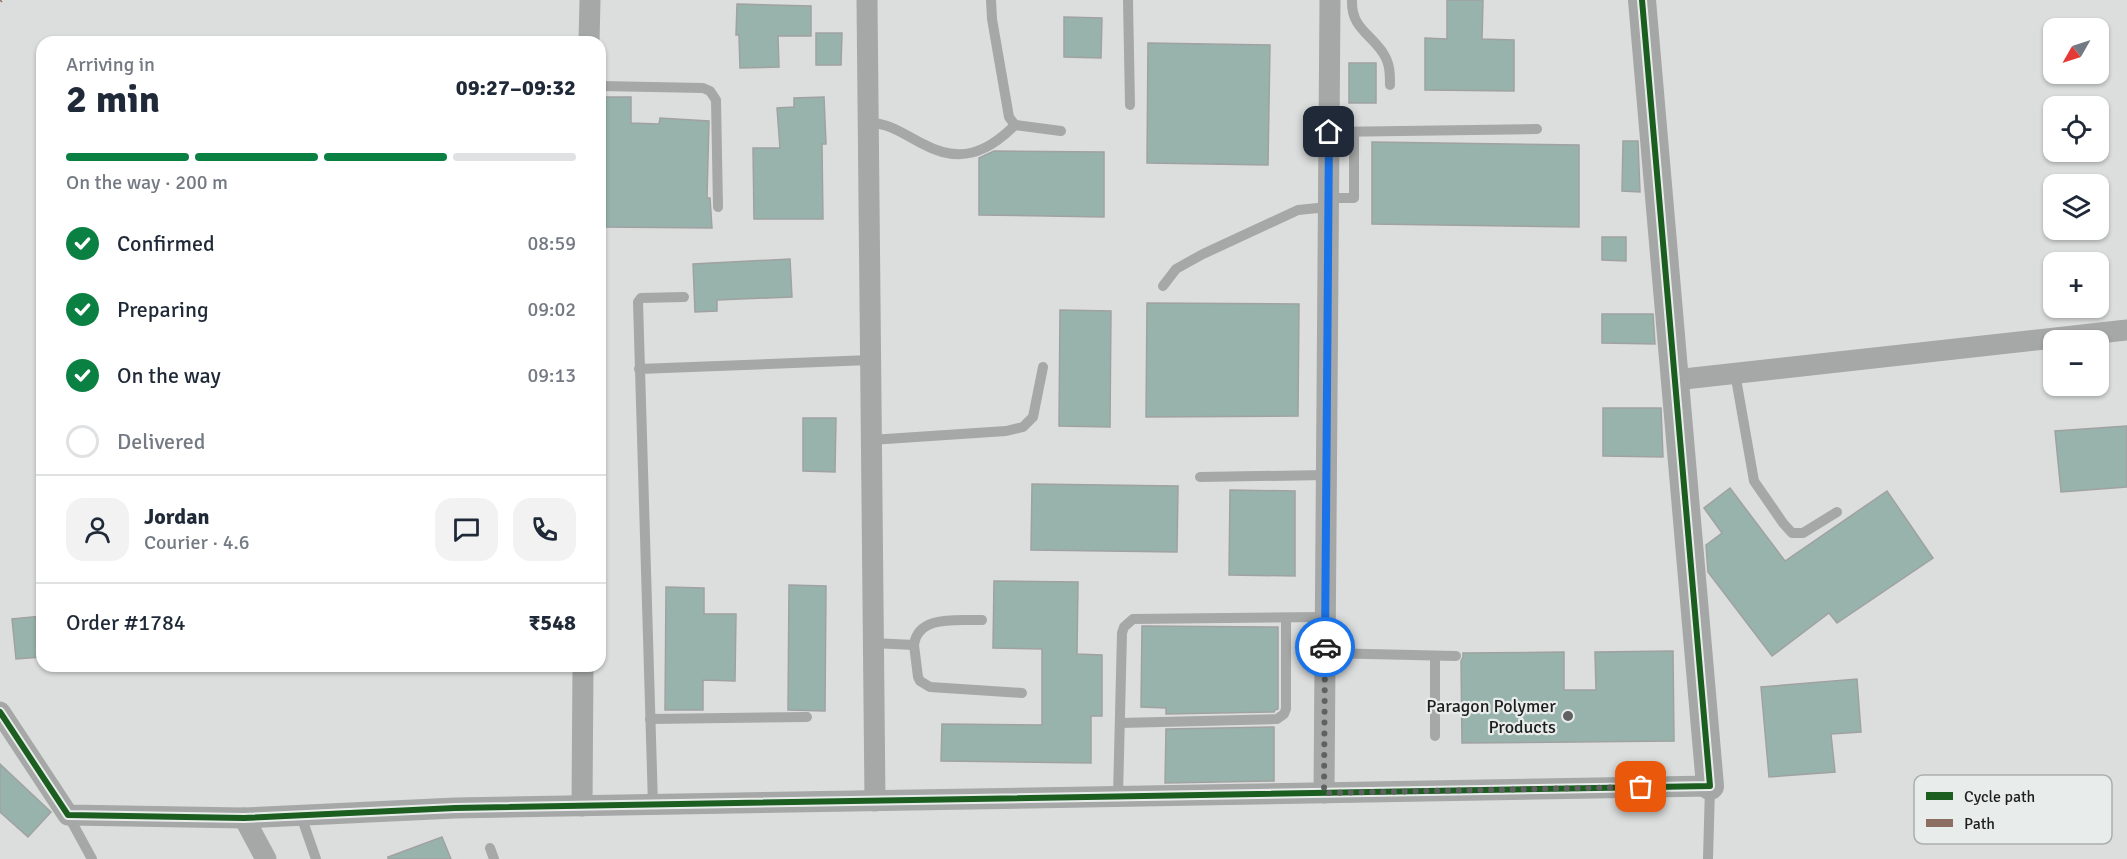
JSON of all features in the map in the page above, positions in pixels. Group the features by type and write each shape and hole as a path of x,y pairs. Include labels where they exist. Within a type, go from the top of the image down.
{"street":[{"path":"589,36 590,0"},
{"path":"867,0 875,801"},
{"path":"1324,793 1330,0"},
{"path":"0,712 68,815 244,818 455,808 1710,786 1642,0"},
{"path":"1675,380 2127,330"},
{"path":"582,806 584,672"},
{"path":"244,818 266,859"}],"lane":[{"path":"991,0 1008,117 1015,125 1061,131"},
{"path":"1128,0 1131,105"},
{"path":"1352,0 1355,21 1384,54 1390,69 1390,86"},
{"path":"606,87 704,88 710,91 716,100 718,207"},
{"path":"868,122 886,124 939,151 957,154 970,154 990,146 999,141 1015,125"},
{"path":"1329,142 1354,132 1537,129"},
{"path":"1163,286 1176,269 1298,210 1354,198 1354,132"},
{"path":"1329,142 1354,153"},
{"path":"653,805 638,300 641,298 684,297"},
{"path":"639,369 870,360"},
{"path":"871,440 1006,431 1023,427 1033,417 1043,367"},
{"path":"1735,373 1754,481 1783,523 1792,533 1803,533 1837,512"},
{"path":"1200,477 1326,476"},
{"path":"1118,796 1122,633 1127,622 1132,619 1325,617"},
{"path":"1120,723 1277,719 1281,717 1286,709 1286,618"},
{"path":"982,620 926,624 917,631 914,645 920,681 930,687 1022,693"},
{"path":"873,643 914,645"},
{"path":"1325,653 1456,656"},
{"path":"1435,656 1435,736"},
{"path":"650,719 807,717"},
{"path":"1707,859 1710,786"},
{"path":"68,815 92,859"},
{"path":"301,816 312,858"}],"building":[{"path":"1447,0 1483,0 1482,39 1514,40 1514,91 1425,90 1425,38 1447,39"},
{"path":"737,4 811,6 811,36 778,36 779,67 740,68 739,35 736,35"},
{"path":"1064,17 1102,18 1101,58 1064,57"},
{"path":"816,33 842,33 841,65 816,65"},
{"path":"1148,43 1270,45 1268,165 1147,163"},
{"path":"1349,63 1376,63 1376,103 1349,103"},
{"path":"606,97 631,97 631,123 659,124 660,118 709,121 707,198 710,198 712,228 606,227"},
{"path":"824,97 826,144 822,144 823,219 754,219 753,148 780,148 777,108 794,107 794,98"},
{"path":"1623,141 1638,141 1640,192 1622,191"},
{"path":"1372,142 1579,145 1579,227 1372,224"},
{"path":"994,151 1104,152 1104,217 979,215 979,158"},
{"path":"1602,237 1626,237 1626,261 1602,260"},
{"path":"790,259 792,297 717,300 717,311 695,312 693,264"},
{"path":"1147,303 1299,304 1298,416 1146,417"},
{"path":"1060,310 1111,311 1110,427 1059,426"},
{"path":"1602,314 1653,314 1655,344 1602,343"},
{"path":"1603,408 1661,408 1663,457 1603,456"},
{"path":"803,418 836,418 835,472 803,471"},
{"path":"2127,426 2127,487 2061,492 2055,431"},
{"path":"1032,484 1178,486 1177,552 1031,550"},
{"path":"1730,488 1785,561 1887,491 1933,558 1837,623 1829,613 1772,656 1708,572 1706,545 1722,533 1704,508"},
{"path":"1230,490 1295,491 1295,576 1229,575"},
{"path":"994,581 1078,582 1077,654 1102,655 1102,716 1091,716 1091,763 941,761 942,724 1042,725 1042,649 993,648"},
{"path":"789,585 826,586 825,711 788,710"},
{"path":"666,587 704,588 704,614 736,614 735,681 703,680 703,710 665,710"},
{"path":"36,617 36,657 16,659 12,619"},
{"path":"1142,626 1278,627 1278,709 1274,712 1166,714 1166,708 1141,707"},
{"name":"Paragon Polymer Products","path":"1673,651 1674,741 1462,743 1461,661 1463,653 1564,652 1564,690 1596,690 1595,652"},
{"path":"1857,679 1861,732 1831,734 1835,772 1769,777 1761,687"},
{"path":"1274,727 1274,781 1165,783 1166,729"},
{"path":"0,764 51,812 28,837 0,812"},
{"path":"442,837 451,859 388,859 388,857"}],"cycle path":[{"path":"0,712 68,815 244,818 455,808 1710,786 1642,0"}],"way so far":[{"path":"1325,647 1324,793 1641,787"}],"place":[{"name":"Paragon Polymer Products","path":"1568,716"}],"route":[{"path":"1325,647 1329,132"}]}
